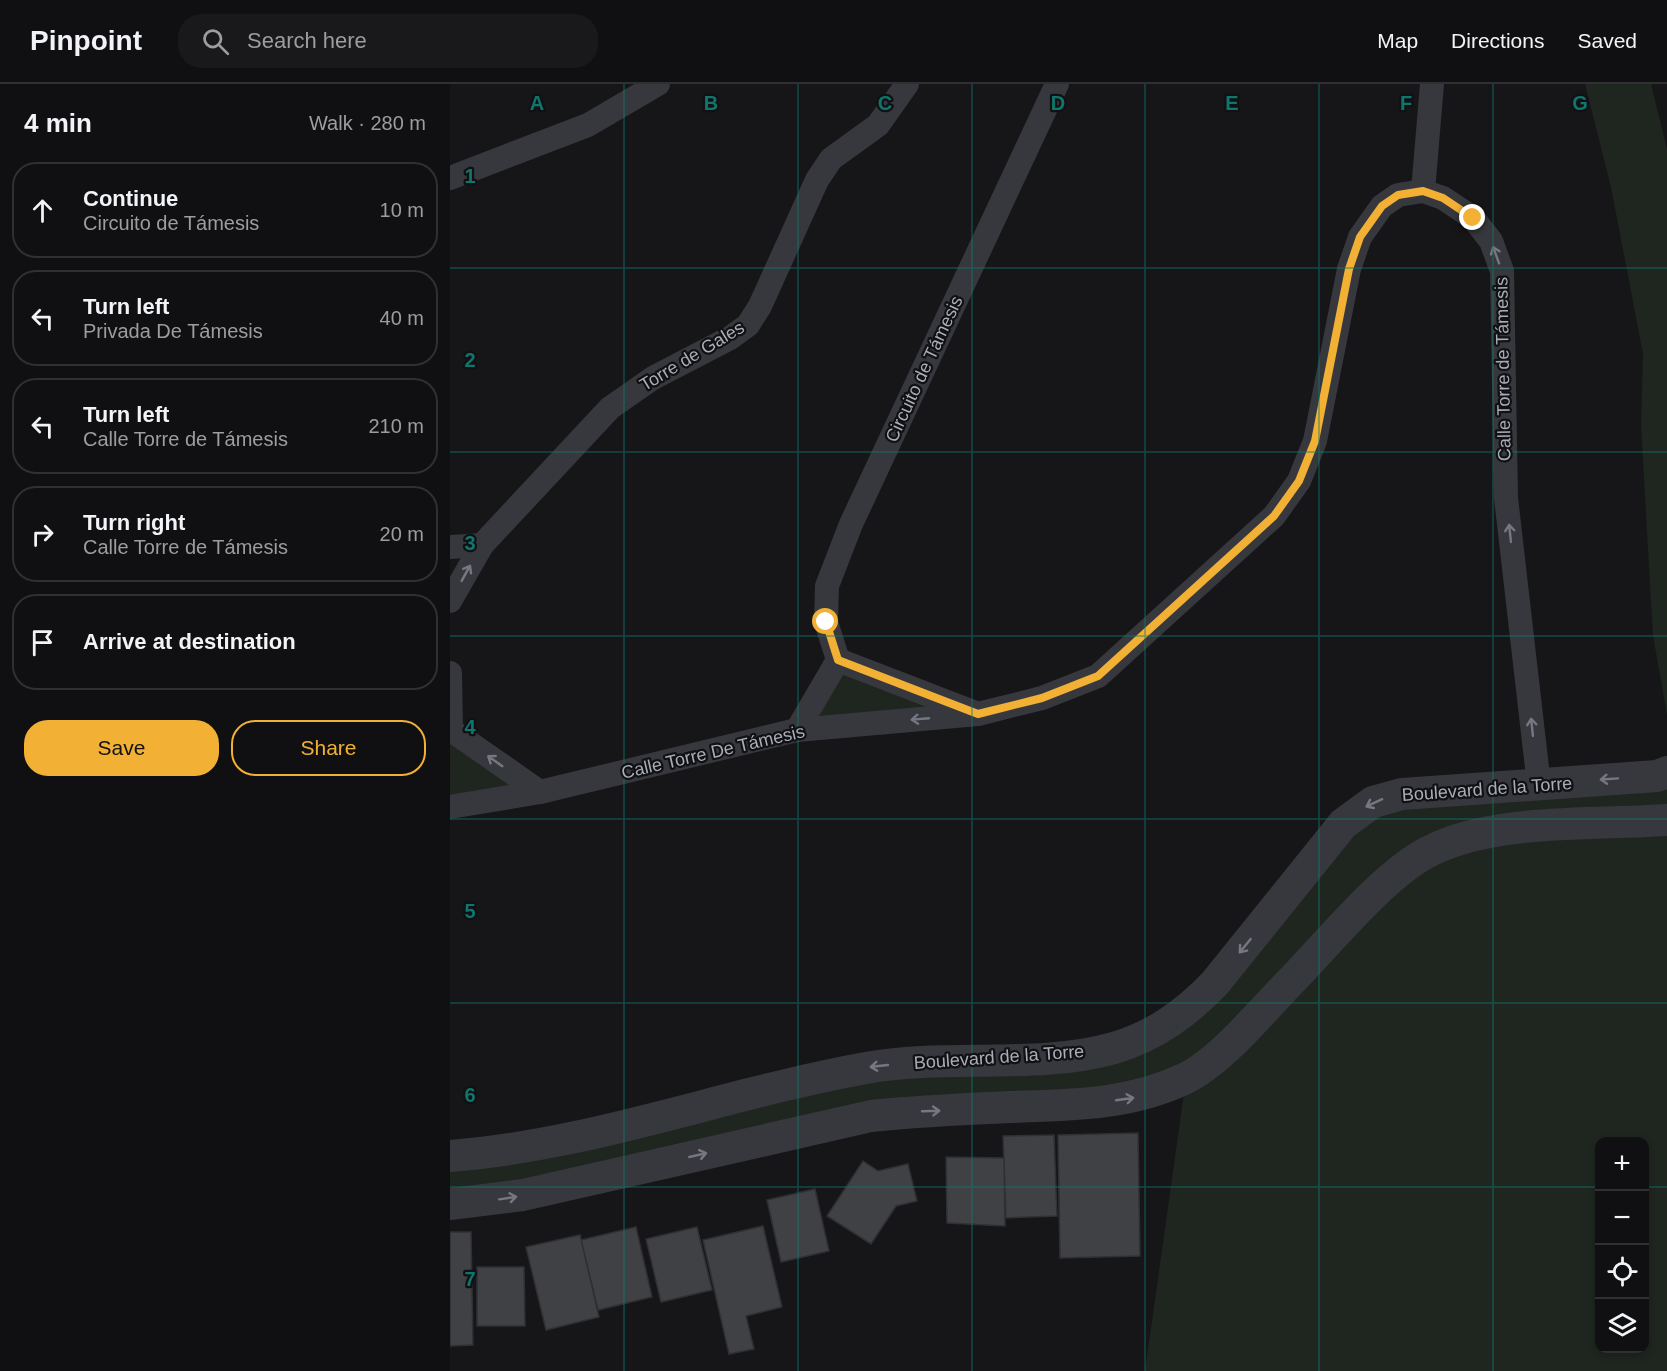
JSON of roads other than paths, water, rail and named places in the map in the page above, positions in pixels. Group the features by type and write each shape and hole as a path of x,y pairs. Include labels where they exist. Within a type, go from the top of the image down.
{"street":[{"path":"450,178 588,125 658,84"},
{"name":"Torre de Gales","path":"450,601 482,545 610,408 653,378 748,325 760,306 817,180 831,159 878,125 907,84"},
{"name":"Circuito de Támesis","path":"838,660 826,622 828,586 831,575 851,524 1057,84"},
{"path":"797,730 838,660 978,714 1042,698 1098,676 1274,516 1299,481 1315,441 1349,269 1360,237 1382,206 1398,195 1423,191 1432,84"},
{"name":"Calle Torre de Támesis","path":"1423,191 1443,198 1473,218 1491,241 1502,271 1506,498 1539,785"},
{"path":"450,547 482,545"},
{"path":"450,673 450,730 540,792"},
{"name":"Calle Torre De Támesis","path":"450,807 540,792 797,730 978,714"},
{"name":"Boulevard de la Torre","path":"450,1156 547,1142 867,1067 922,1062 1062,1057 1113,1048 1156,1032 1192,1007 1215,983 1342,824 1372,802 1402,794 1657,776 1667,772"},
{"path":"450,1204 523,1195 871,1116 920,1111 1087,1105 1137,1097 1186,1078 1226,1048 1388,881 1429,851 1485,833 1542,826 1667,820"}]}
